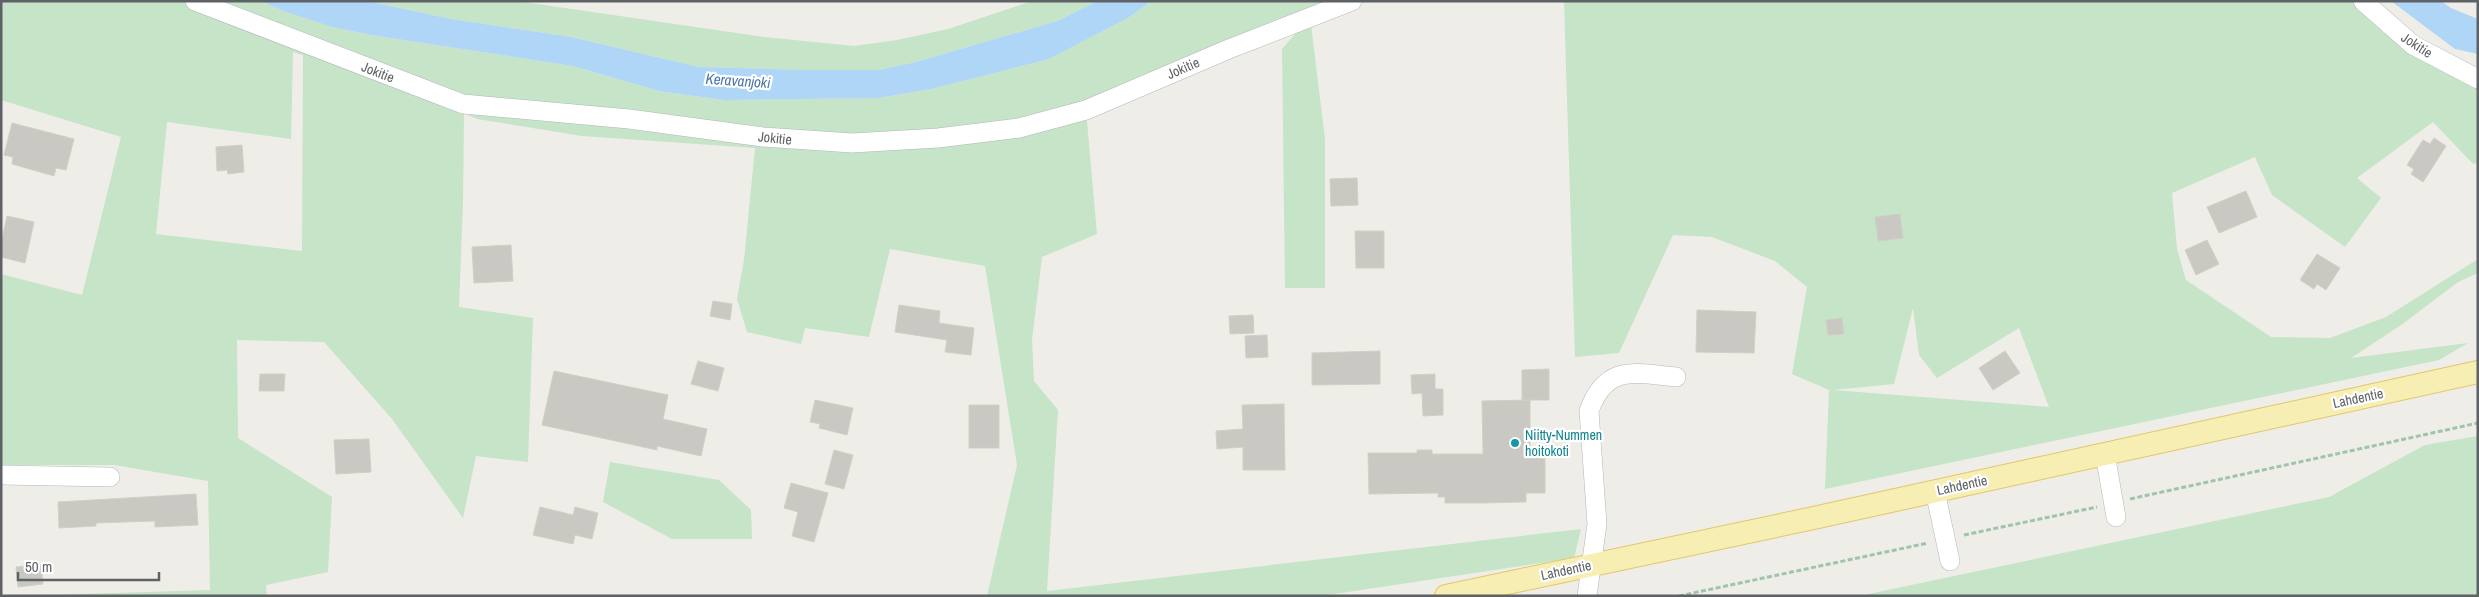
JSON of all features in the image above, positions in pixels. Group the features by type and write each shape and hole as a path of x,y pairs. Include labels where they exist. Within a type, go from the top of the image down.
{"main road":[{"name":"Lahdentie","path":"1446,596 2478,372"}],"street":[{"name":"Jokitie","path":"194,1 463,104 630,119 763,137 852,143 938,138 1019,128 1086,110 1229,49 1352,1"},
{"name":"Jokitie","path":"2363,1 2413,45 2478,79"},
{"path":"1587,596 1597,524 1589,434 1589,410 1595,394 1610,378 1629,372 1676,377"},
{"path":"2105,454 2115,510"},
{"path":"1,474 110,477"},
{"path":"1935,491 1950,561"}],"path":[{"path":"1679,596 1946,539 2115,510 2478,422"}],"green space":[{"path":"1,1 261,1 283,11 332,27 371,35 573,66 659,91 724,100 878,98 931,89 1049,59 1128,18 1151,1 1351,1 1310,17 1325,139 1325,288 1285,288 1282,49 1309,18 1086,110 1097,234 1042,257 1032,340 1034,381 1058,410 1047,591 1581,529 1574,558 1321,596 987,596 1017,465 985,266 890,249 869,337 805,328 801,344 747,332 737,299 744,260 755,148 582,136 477,119 464,113 459,307 533,318 528,462 476,456 463,518 392,419 324,342 237,340 238,438 332,497 328,572 266,585 267,596 15,596 210,590 208,481 114,465 1,465 1,274 82,295 121,137 1,100","holes":["293,52 303,55 302,251 156,234 167,122 291,139"]},
{"path":"367,1 517,1 764,37 854,46 897,40 948,29 1032,1 1098,1 1057,21 916,62 879,70 805,70 699,67 571,37 451,19"},
{"path":"1564,1 2363,1 2478,79 2478,163 2473,164 2433,122 2357,178 2381,198 2345,247 2272,195 2255,157 2172,193 2177,249 2186,280 2271,337 2330,338 2386,317 2478,259 2478,273 2458,282 2404,323 2351,358 2468,343 2439,360 1825,489 1829,390 1792,374 1807,287 1775,261 1712,237 1673,235 1619,353 1575,357","holes":["1913,308 1919,355 1937,378 2019,328 2049,407 1833,390 1894,384"]},
{"path":"2478,436 2478,596 1859,596 2329,497 2425,445"},
{"path":"610,462 719,480 751,510 752,539 672,539 603,502"}],"water":[{"name":"Keravanjoki","path":"261,1 367,1 451,19 571,37 699,67 879,70 916,62 1057,21 1098,1 1151,1 1128,18 1049,59 931,89 878,98 724,100 659,91 573,66 371,35 332,27 283,11"},
{"path":"2391,1 2441,1 2451,8 2478,19 2478,54 2455,49"}],"building":[{"path":"12,123 74,139 66,170 56,168 54,176 12,164 13,157 4,155"},
{"path":"2434,138 2446,146 2423,182 2411,174 2414,169 2407,165 2423,140 2430,144"},
{"path":"242,145 244,172 228,174 227,170 217,171 216,147"},
{"path":"1357,178 1358,205 1331,206 1330,179"},
{"path":"2246,191 2257,217 2219,233 2207,207"},
{"path":"1900,214 1903,238 1878,241 1875,217"},
{"path":"7,216 34,222 25,263 1,257 1,244"},
{"path":"1355,231 1384,231 1384,268 1356,268"},
{"path":"2207,240 2219,264 2196,275 2185,250"},
{"path":"511,245 513,281 474,283 472,247"},
{"path":"2317,254 2340,268 2326,290 2317,284 2314,289 2300,280"},
{"path":"713,301 732,304 730,320 710,316"},
{"path":"899,305 940,311 939,323 974,328 971,355 945,352 947,340 895,332"},
{"path":"1697,310 1756,312 1754,353 1696,352"},
{"path":"1253,315 1254,333 1230,334 1229,316"},
{"path":"1842,318 1844,334 1828,335 1826,320"},
{"path":"1267,335 1268,357 1246,358 1245,336"},
{"path":"1380,351 1380,384 1312,385 1312,353"},
{"path":"2005,351 2020,373 1993,390 1979,368"},
{"path":"698,361 724,368 718,391 691,384"},
{"path":"1549,369 1549,400 1522,400 1522,370"},
{"path":"554,371 668,395 663,419 707,429 701,456 657,446 657,450 542,425"},
{"path":"260,374 285,374 284,391 259,391"},
{"path":"1435,374 1435,389 1443,389 1443,415 1423,416 1422,393 1412,394 1411,375"},
{"path":"815,400 853,408 847,435 819,428 820,424 810,422"},
{"name":"Niitty-Nummen hoitokoti","path":"1530,400 1530,453 1545,453 1545,493 1526,493 1526,502 1482,503 1445,503 1445,497 1438,497 1438,493 1369,494 1368,453 1417,453 1417,450 1432,450 1432,454 1483,454 1482,401"},
{"path":"1284,404 1285,470 1243,470 1243,447 1217,449 1216,431 1243,429 1242,405"},
{"path":"969,405 999,405 999,448 969,448"},
{"path":"369,439 371,472 336,474 334,440"},
{"path":"834,450 853,455 844,489 825,484"},
{"path":"791,483 828,493 814,542 792,536 798,512 784,508"},
{"path":"196,494 198,525 155,527 155,521 96,523 96,526 59,528 58,502"},
{"path":"540,507 573,515 575,507 598,513 592,539 575,535 573,544 533,535"},
{"path":"41,565 43,584 18,587 16,567"}],"place":[{"name":"Niitty-Nummen hoitokoti","path":"1515,443"}]}
